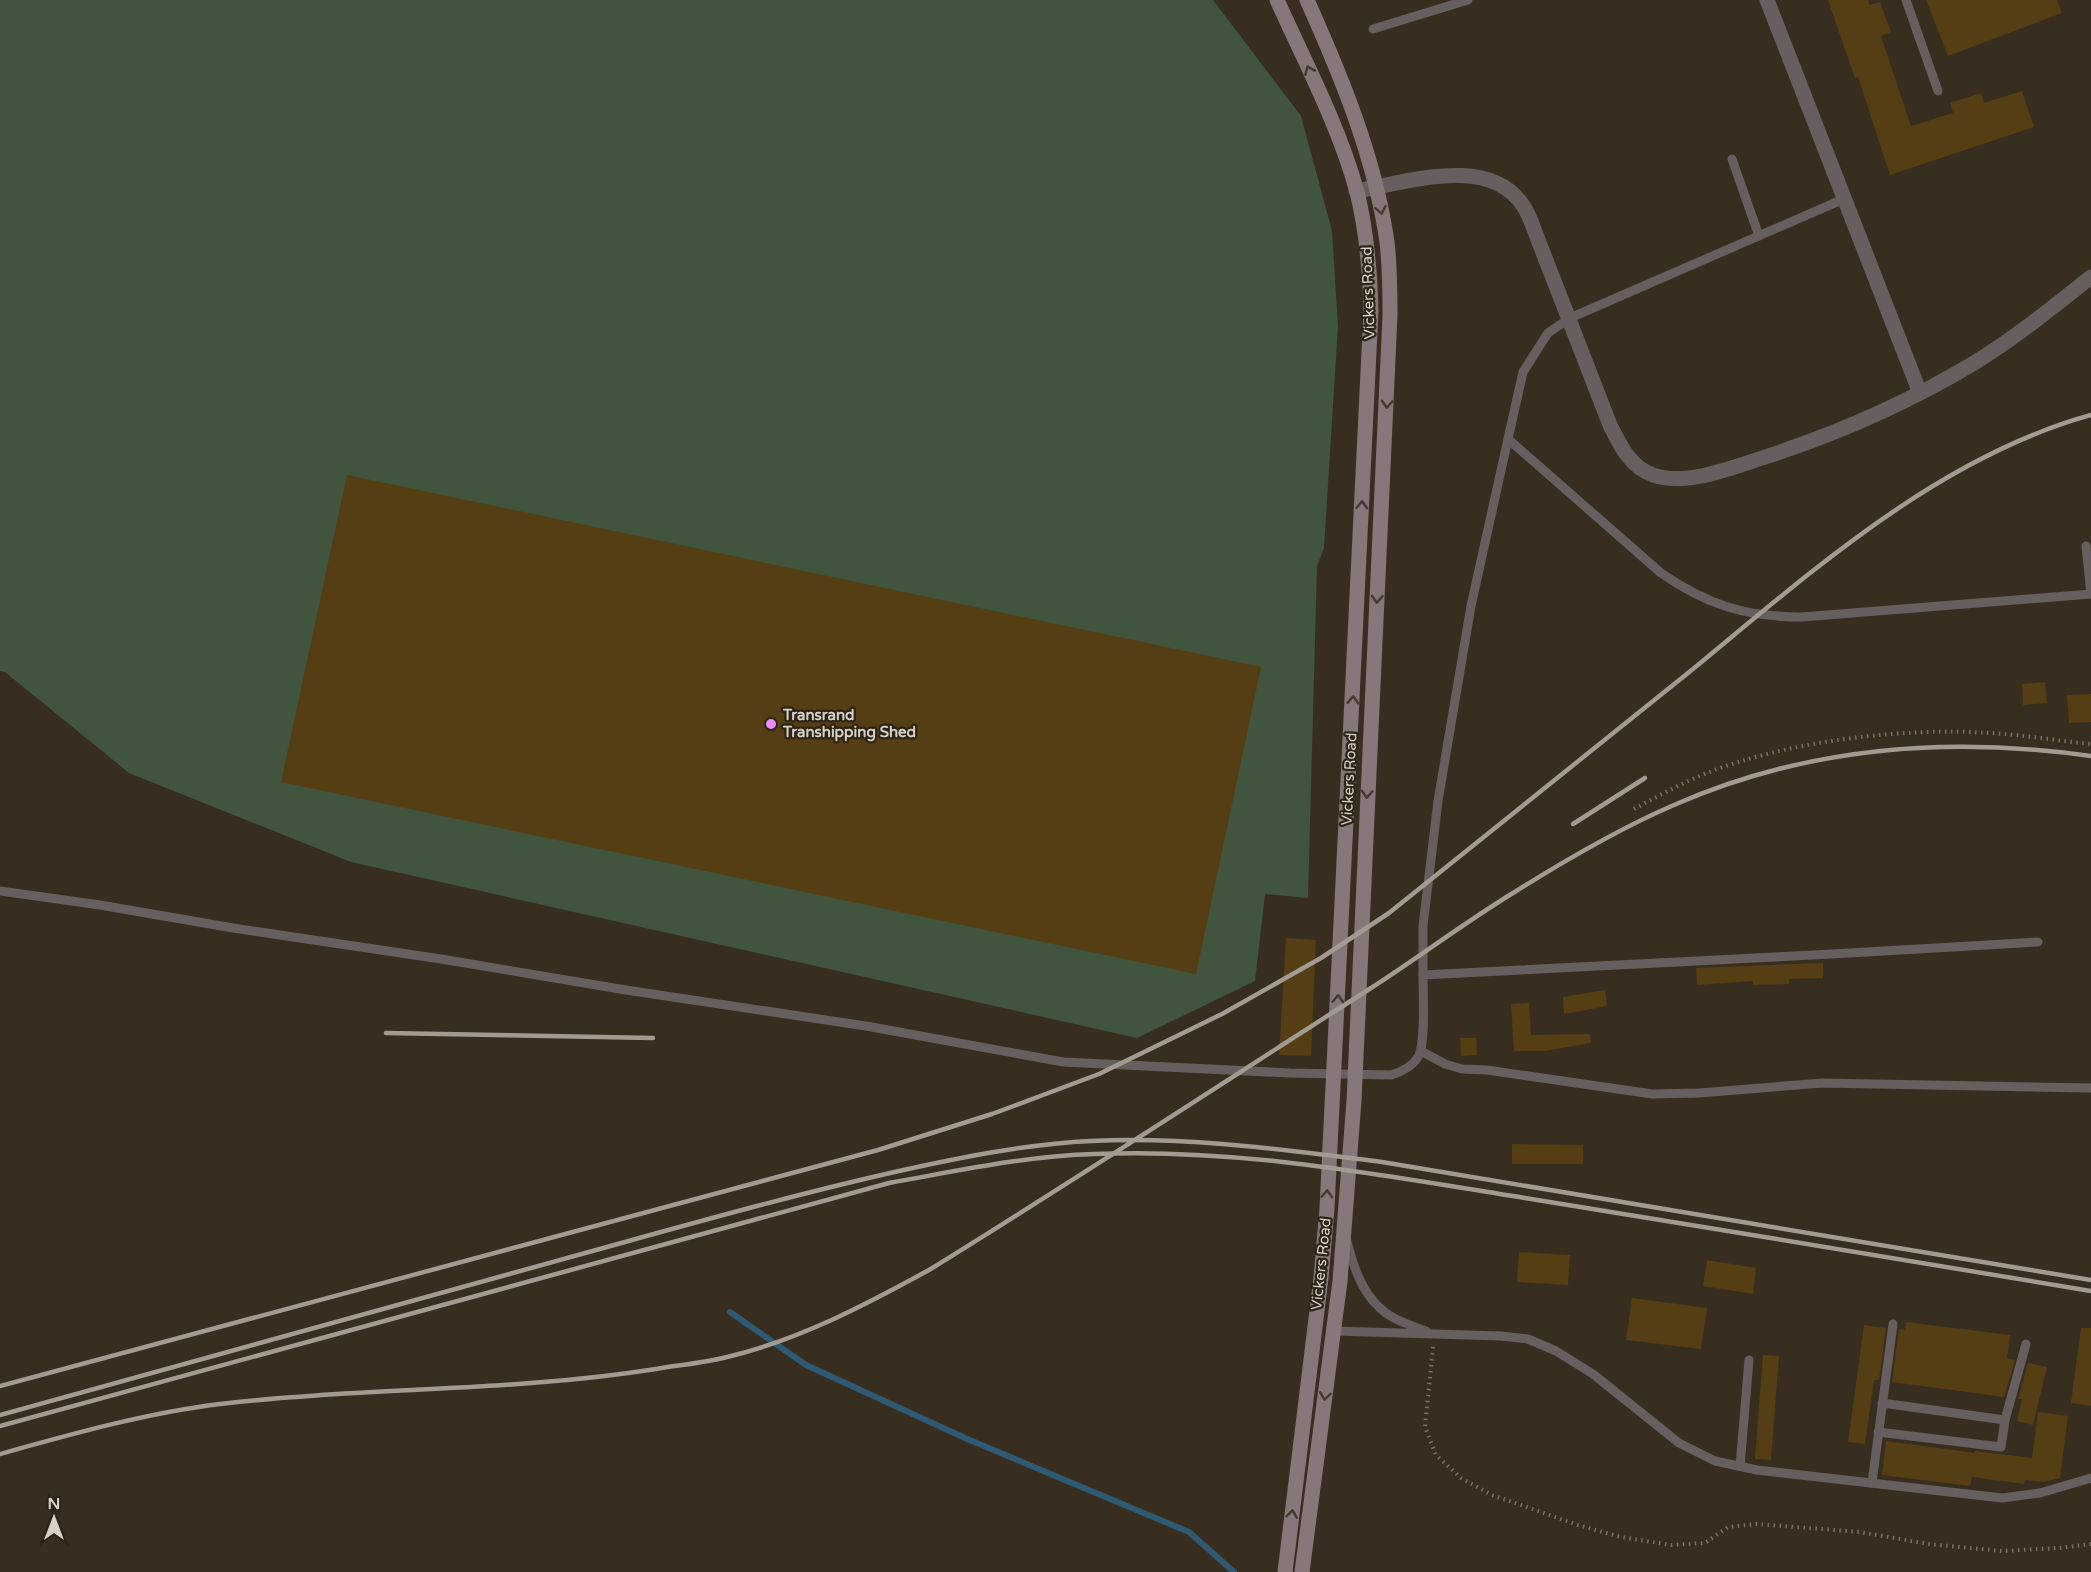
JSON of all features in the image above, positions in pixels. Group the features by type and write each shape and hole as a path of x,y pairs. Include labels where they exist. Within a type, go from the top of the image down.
{"main road":[{"name":"Vickers Road","path":"1277,0 1339,140 1356,191 1368,249 1371,311 1330,1142 1321,1278 1285,1572"},
{"name":"Vickers Road","path":"1302,1572 1334,1335 1354,1101 1388,387 1390,276 1387,244 1367,153 1343,85 1307,0"},
{"path":"1314,1336 1334,1335"}],"street":[{"path":"1767,0 1920,393"},
{"path":"1356,191 1442,176 1464,175 1499,184 1524,207 1570,318 1610,425 1624,452 1638,468 1654,476 1676,479 1718,473 1853,426 1974,363 2034,322 2091,277"}],"lane":[{"path":"1373,29 1468,0"},
{"path":"1906,0 1938,91"},
{"path":"1732,159 1759,236"},
{"path":"0,891 866,1026 1063,1062 1391,1076 1403,1071 1414,1062 1421,1051 1423,926 1437,801 1471,606 1523,372 1548,333 1570,318 1846,198"},
{"path":"1508,439 1661,573 1686,590 1707,600 1743,611 1785,617 1879,612 2091,594 2086,546"},
{"path":"1423,975 2038,942"},
{"path":"1421,1051 1445,1064 1462,1069 1487,1070 1652,1094 1699,1093 1822,1083 2091,1088"},
{"path":"1344,1233 1353,1264 1364,1287 1380,1308 1401,1322 1434,1334"},
{"path":"1872,1483 1893,1324"},
{"path":"1334,1335 1434,1334 1528,1339 1556,1351 1593,1374 1679,1443 1715,1461 1757,1470 2002,1498 2040,1493 2091,1478"},
{"path":"1878,1432 2001,1447 2005,1420 2026,1344"},
{"path":"1740,1466 1749,1360"},
{"path":"1882,1403 2005,1420"}],"path":[{"path":"1634,809 1674,787 1710,772 1772,753 1854,738 1962,732 2027,736 2091,744"},
{"path":"1434,1334 1425,1427 1436,1455 1461,1478 1492,1495 1578,1525 1621,1537 1671,1545 1705,1543 1728,1527 1757,1524 1860,1532 1928,1544 2002,1551 2091,1544"}],"green space":[{"path":"0,0 1213,0 1301,116 1332,231 1338,326 1324,548 1317,566 1308,898 1265,894 1255,981 1137,1038 351,862 129,773 5,672 0,671"}],"building":[{"path":"1828,0 1868,0 1870,5 1880,2 1891,32 1881,36 1911,126 1953,113 1950,103 1981,93 1984,103 2022,91 2034,127 1890,175 1858,77 1855,78"},
{"path":"1926,0 2057,0 2062,13 1948,56"},
{"name":"Transrand Transhipping Shed","path":"347,475 1261,667 1196,974 281,782"},
{"path":"2045,682 2047,703 2023,705 2022,684"},
{"path":"2091,694 2091,722 2069,723 2067,695"},
{"path":"1286,938 1316,940 1311,1056 1279,1055"},
{"path":"1823,963 1823,978 1789,979 1789,984 1753,985 1753,981 1697,985 1696,968"},
{"path":"1605,990 1607,1006 1564,1014 1563,997"},
{"path":"1529,1003 1531,1035 1590,1034 1591,1043 1545,1051 1514,1051 1511,1004"},
{"path":"1460,1038 1476,1038 1477,1055 1461,1056"},
{"path":"1512,1144 1583,1145 1583,1164 1512,1164"},
{"path":"1519,1252 1570,1255 1568,1285 1517,1282"},
{"path":"1707,1260 1756,1268 1753,1294 1703,1286"},
{"path":"1632,1298 1707,1308 1701,1349 1626,1340"},
{"path":"1906,1322 2010,1335 2007,1358 2015,1360 2004,1397 1892,1382 1899,1329 1905,1330"},
{"path":"1864,1325 1886,1328 1879,1380 1874,1380 1865,1444 1848,1442"},
{"path":"2081,1328 2091,1328 2091,1406 2071,1403"},
{"path":"1763,1355 1779,1356 1771,1460 1755,1459"},
{"path":"2028,1363 2047,1367 2033,1425 2017,1421 2022,1399 2018,1399"},
{"path":"2038,1412 2068,1416 2060,1478 2045,1482 2025,1480 2024,1484 1972,1477 1970,1486 1882,1475 1886,1441 2032,1458"}],"waterway":[{"path":"730,1312 806,1365 965,1438 1189,1532 1234,1572"}],"railway":[{"path":"0,1386 878,1150 992,1114 1099,1074 1222,1014 1321,958 1389,913 1784,594 1880,521 1930,488 1981,459 2035,434 2091,415"},
{"path":"0,1454 109,1425 220,1404 547,1382 709,1361 754,1350 831,1320 929,1270 1371,988 1513,893 1632,824 1674,805 1724,785 1775,770 1879,751 1931,747 1984,747 2091,756"},
{"path":"1573,824 1645,778"},
{"path":"386,1033 653,1038"},
{"path":"0,1415 801,1194 976,1155 1091,1141 1200,1142 1382,1162 2091,1280"},
{"path":"0,1426 889,1183 991,1165 1068,1155 1148,1153 1202,1155 1364,1172 2091,1291"}],"place":[{"name":"Transrand Transhipping Shed","path":"771,724"}]}
